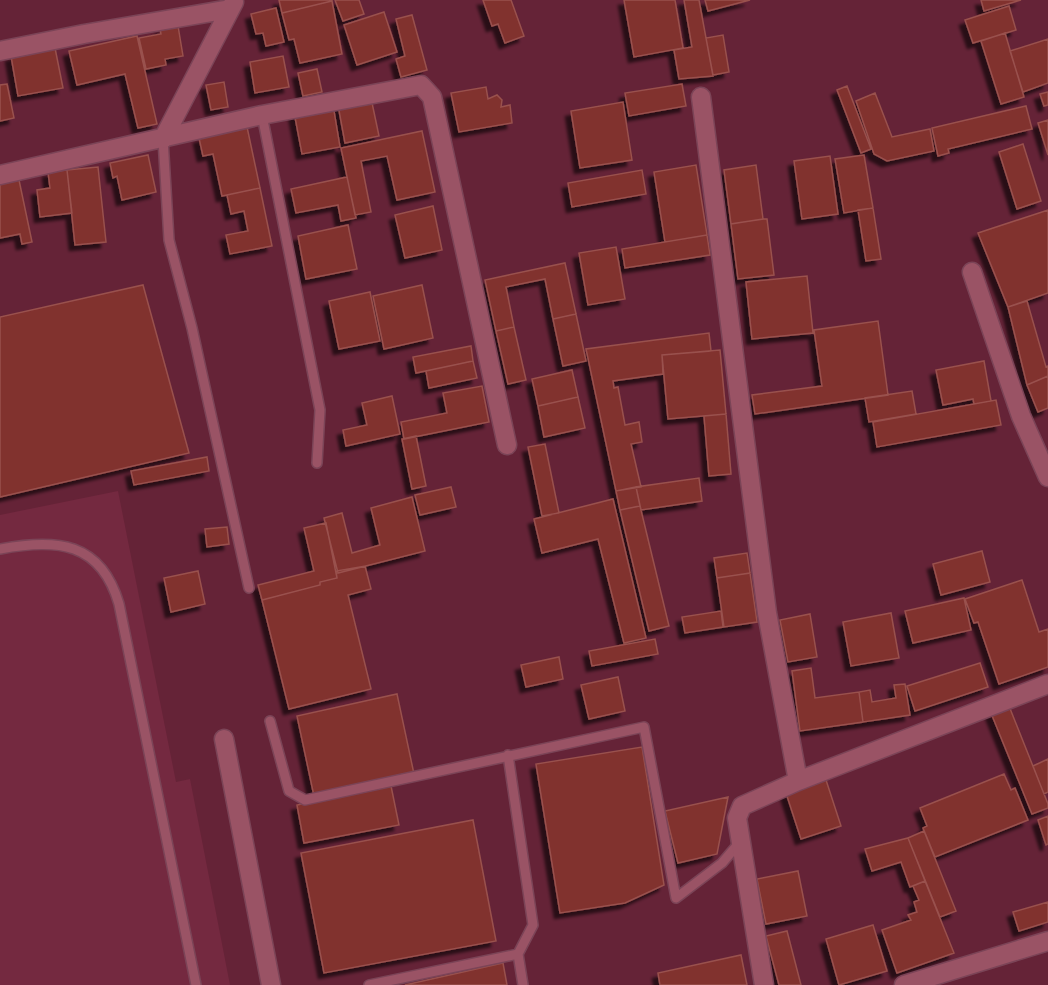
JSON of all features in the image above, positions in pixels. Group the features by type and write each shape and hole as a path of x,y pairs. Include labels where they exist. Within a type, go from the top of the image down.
{"street":[{"path":"0,51 232,4"},
{"path":"163,138 232,4"},
{"path":"0,175 262,115 420,85 432,97 507,445"},
{"path":"701,97 765,601 798,781"},
{"path":"972,272 1021,416 1048,477"},
{"path":"764,985 737,818 742,806 798,781 1048,684"},
{"path":"224,739 271,985"},
{"path":"904,985 1048,941"}],"lane":[{"path":"262,115 320,410 317,463"},
{"path":"163,138 169,240 192,328 249,588"},
{"path":"0,549 38,544 73,547 95,561 113,589 119,604 196,985"},
{"path":"270,721 289,791 305,800 644,727 676,898 722,863 740,842"},
{"path":"508,755 533,925 518,954 523,985"},
{"path":"369,985 518,954"}],"shaded area":[{"path":"118,491 176,782 190,779 230,985 0,985 0,515"}],"building":[{"path":"279,0 332,0 332,1 282,13"},
{"path":"335,0 359,0 364,14 343,21"},
{"path":"483,0 511,0 524,36 505,43 498,24 492,26"},
{"path":"624,0 675,0 683,48 634,57"},
{"path":"684,0 699,0 713,76 679,79 674,50 692,47"},
{"path":"705,0 750,0 708,11"},
{"path":"981,0 1021,0 984,11"},
{"path":"332,1 342,54 300,63 294,39 289,40 282,13"},
{"path":"1009,6 1016,30 973,43 965,20"},
{"path":"276,8 284,42 266,46 263,33 256,34 251,14"},
{"path":"384,12 397,52 357,65 344,25"},
{"path":"412,15 427,70 401,77 396,59 405,56 396,19"},
{"path":"178,26 183,56 165,59 166,65 146,69 139,38 161,34 160,29"},
{"path":"1005,33 1024,97 1001,104 981,41"},
{"path":"723,35 729,72 713,75 706,38"},
{"path":"137,36 157,124 138,128 125,74 77,85 69,51"},
{"path":"1048,39 1048,83 1023,92 1010,51"},
{"path":"55,48 63,88 18,96 11,56"},
{"path":"283,56 289,87 255,93 250,62"},
{"path":"317,69 322,92 303,96 298,73"},
{"path":"224,82 228,107 211,110 206,85"},
{"path":"7,84 14,118 0,121 0,85"},
{"path":"682,84 686,106 629,116 625,93"},
{"path":"847,86 871,149 861,153 837,90"},
{"path":"486,87 488,99 497,95 502,100 501,107 510,105 512,123 459,132 451,93"},
{"path":"1048,92 1048,105 1044,106 1040,94"},
{"path":"875,93 892,137 930,129 934,151 887,161 874,154 856,101"},
{"path":"371,98 379,136 345,143 338,105"},
{"path":"623,102 632,160 580,168 571,111"},
{"path":"333,105 340,147 302,154 294,112"},
{"path":"1026,106 1032,129 948,149 949,153 938,156 932,128"},
{"path":"1048,120 1048,155 1038,123"},
{"path":"247,127 260,188 222,196 213,154 203,156 199,138"},
{"path":"422,131 435,192 397,200 387,156 361,161 371,212 355,215 341,148"},
{"path":"1023,144 1041,201 1017,209 999,152"},
{"path":"148,155 156,192 122,200 117,176 113,178 110,163"},
{"path":"864,155 873,208 844,213 835,159"},
{"path":"830,156 838,214 802,219 794,161"},
{"path":"696,165 707,235 665,242 654,172"},
{"path":"756,165 763,219 731,224 724,170"},
{"path":"98,167 106,242 75,245 67,170"},
{"path":"67,170 72,213 40,217 37,190 50,188 48,172"},
{"path":"642,170 646,194 572,207 568,183"},
{"path":"347,177 356,218 341,221 338,205 296,213 291,189"},
{"path":"19,180 32,242 22,244 20,234 0,238 0,184"},
{"path":"260,188 272,246 230,254 226,235 248,231 244,211 231,214 227,195"},
{"path":"433,206 442,250 405,258 395,215"},
{"path":"873,208 881,259 866,261 858,210"},
{"path":"1048,210 1048,293 1008,307 978,233"},
{"path":"767,219 774,275 738,279 731,224"},
{"path":"348,225 357,269 306,279 298,236"},
{"path":"707,235 710,255 625,268 622,249"},
{"path":"616,247 625,299 588,305 579,253"},
{"path":"565,263 576,314 553,319 545,279 506,287 514,327 496,331 485,280"},
{"path":"807,276 813,333 752,339 746,282"},
{"path":"143,285 189,453 0,497 0,317"},
{"path":"422,285 433,338 384,349 373,296"},
{"path":"370,292 380,341 339,349 329,301"},
{"path":"1027,301 1046,367 1048,366 1048,376 1027,385 1008,307"},
{"path":"576,314 586,361 563,366 553,319"},
{"path":"878,321 888,395 755,414 752,395 822,386 814,330"},
{"path":"514,327 526,380 508,384 496,331"},
{"path":"709,333 711,351 662,355 663,374 613,381 614,388 618,387 625,425 639,422 642,442 631,444 641,487 616,491 586,349"},
{"path":"471,346 473,361 416,373 413,357"},
{"path":"720,350 726,414 668,419 662,355"},
{"path":"473,361 477,378 429,388 426,371"},
{"path":"984,361 991,401 974,404 973,399 943,405 936,370"},
{"path":"572,370 578,397 538,406 532,379"},
{"path":"1048,376 1048,408 1038,412 1027,385"},
{"path":"482,386 489,422 404,439 401,422 447,413 443,393"},
{"path":"912,391 916,414 869,422 865,398"},
{"path":"392,396 400,434 346,446 343,430 367,425 362,403"},
{"path":"578,397 585,428 544,437 538,406"},
{"path":"996,400 1001,425 877,447 873,422"},
{"path":"726,414 731,474 709,476 704,416"},
{"path":"416,436 426,486 412,489 402,439"},
{"path":"545,444 559,513 542,516 528,447"},
{"path":"207,457 209,471 134,485 131,471"},
{"path":"699,478 702,501 641,510 636,487"},
{"path":"451,487 456,507 420,515 415,495"},
{"path":"636,487 640,506 620,510 616,491"},
{"path":"412,497 425,551 338,573 324,518 342,513 352,553 380,545 371,508"},
{"path":"613,499 646,638 624,643 598,539 542,553 534,519"},
{"path":"640,506 669,626 649,631 620,510"},
{"path":"326,523 337,578 320,582 320,585 262,600 258,585 314,571 304,528"},
{"path":"227,527 229,544 207,547 205,529"},
{"path":"982,551 990,582 941,595 933,564"},
{"path":"747,553 750,573 717,578 714,558"},
{"path":"365,566 371,589 348,595 371,689 289,709 262,600 320,585 320,582 337,578 336,571"},
{"path":"198,571 205,604 171,612 164,578"},
{"path":"750,573 757,622 724,627 717,578"},
{"path":"1022,580 1039,632 1048,629 1048,667 999,684 978,622 974,623 965,599"},
{"path":"964,598 971,630 913,643 905,611"},
{"path":"721,611 723,627 685,633 682,617"},
{"path":"891,613 899,658 851,666 843,622"},
{"path":"810,614 817,657 788,662 780,620"},
{"path":"655,639 658,654 592,666 589,651"},
{"path":"559,657 563,679 526,687 521,665"},
{"path":"980,663 988,687 915,711 907,686"},
{"path":"811,668 815,698 859,692 863,722 800,731 792,671"},
{"path":"618,677 625,711 589,719 581,685"},
{"path":"905,684 910,715 863,722 859,692 870,690 872,702 896,698 894,685"},
{"path":"397,694 414,774 314,796 297,716"},
{"path":"1009,706 1048,804 1048,808 1032,814 991,713"},
{"path":"642,747 664,885 625,903 560,913 536,764"},
{"path":"1048,759 1048,792 1044,794 1033,766"},
{"path":"1004,774 1011,790 1015,788 1028,820 935,857 923,828 927,826 920,808"},
{"path":"826,780 841,826 801,839 786,793"},
{"path":"391,786 399,825 304,843 297,805"},
{"path":"728,797 717,854 678,863 665,811"},
{"path":"1048,816 1048,844 1046,845 1038,820"},
{"path":"473,820 496,941 324,973 301,853"},
{"path":"924,831 956,911 940,917 908,838"},
{"path":"908,838 925,881 910,887 901,862 872,871 865,849"},
{"path":"798,871 807,916 766,924 757,879"},
{"path":"925,881 954,953 897,973 882,930 911,920 908,915 917,912 914,902 919,900 913,886"},
{"path":"1048,902 1048,922 1019,931 1013,912"},
{"path":"873,925 887,971 839,985 826,939"},
{"path":"787,931 801,985 779,985 766,936"},
{"path":"741,955 747,985 660,985 658,973"},
{"path":"503,963 507,985 405,985"}]}
